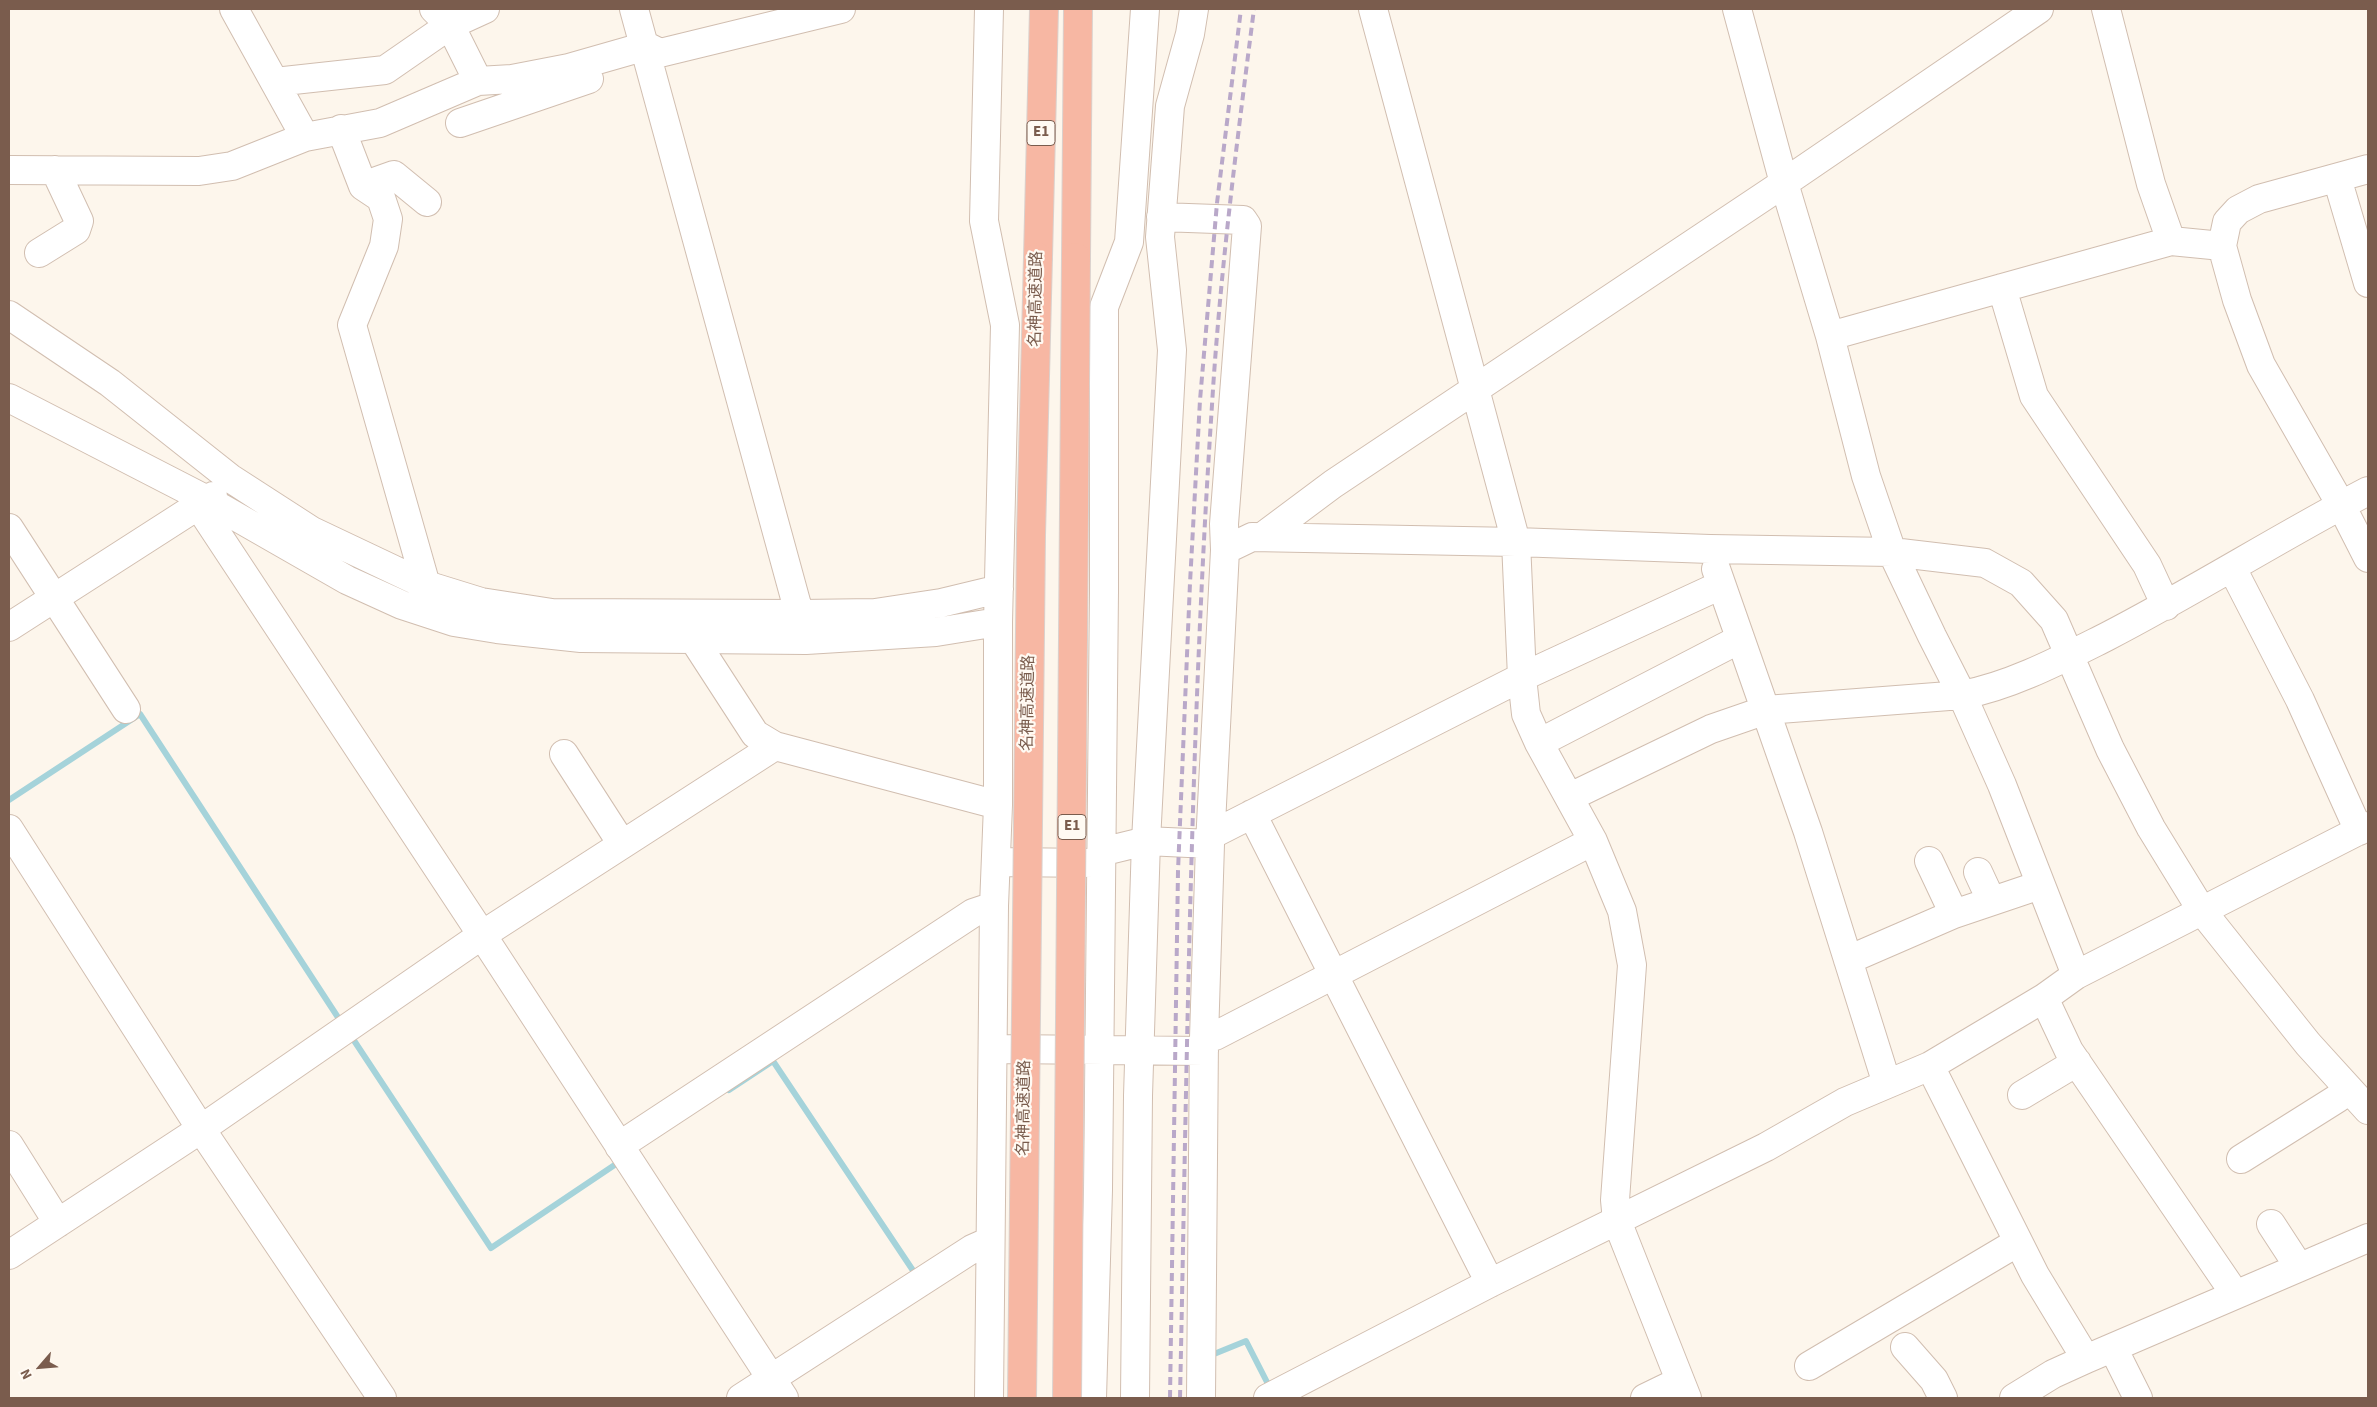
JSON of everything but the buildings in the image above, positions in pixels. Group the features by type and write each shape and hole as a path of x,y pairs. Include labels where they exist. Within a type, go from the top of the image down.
{"highway":[{"name":"名神高速道路","path":"1022,1398 1031,535 1044,9"},
{"name":"E1","path":"1067,1398 1078,9"}],"street":[{"path":"234,9 305,138"},
{"path":"275,82 385,70 442,17 485,9"},
{"path":"634,9 804,627"},
{"path":"9,170 199,171 232,166 305,138 341,129 380,123 478,81 512,79 647,52 660,52 841,9"},
{"path":"989,9 984,221 1005,325 998,622 998,805 994,906 989,1398"},
{"path":"1092,1398 1100,1050 1104,599 1104,306 1129,242 1145,9"},
{"path":"1135,1398 1139,1051 1146,841 1172,350 1160,237 1170,106 1190,34 1194,9"},
{"path":"1373,9 1516,542 1522,677 1526,714 1539,743 1593,841 1622,911 1632,966 1615,1200 1617,1221 1684,1390 1645,1398"},
{"path":"1737,9 1784,183 1830,336 1866,476 1892,552 1962,695 2002,785 2076,975"},
{"path":"1262,537 1332,484 1784,183 2038,9"},
{"path":"2106,9 2151,184 2171,241"},
{"path":"442,17 478,81"},
{"path":"460,123 647,52"},
{"path":"341,129 363,186 382,198 388,219 384,246 352,325 426,586 423,612"},
{"path":"2368,169 2259,199 2238,210 2227,222 2222,246 2237,300 2262,364 2341,505 2368,558"},
{"path":"39,253 76,230 79,220 55,170"},
{"path":"363,186 394,175 427,202"},
{"path":"2337,178 2368,283"},
{"path":"1161,217 1243,220 1247,226 1224,524 1225,550 1210,839 1204,1045 1201,1398"},
{"path":"1830,336 2171,241 2222,246"},
{"path":"2002,288 2034,396 2147,565 2166,606"},
{"path":"9,314 110,383 230,478 312,531 426,586 481,602 552,613 804,627 936,632 998,622"},
{"path":"9,398 347,580 402,606 454,622 581,638 694,640 804,627 875,613 941,603 999,589"},
{"path":"9,627 204,503 230,478"},
{"path":"1570,797 1711,729 1766,710 1962,695 1983,691 2068,656 2166,606 2368,491"},
{"path":"204,503 777,1388"},
{"path":"9,528 126,709"},
{"path":"1225,550 1252,537 1262,537 1892,552 1985,563 2021,583 2054,620 2068,656 2119,767 2151,828 2202,911 2308,1044 2368,1110"},
{"path":"1710,549 1808,832 1887,1084"},
{"path":"1281,1395 1490,1283 1766,1147 1845,1102 1930,1066 2044,998 2076,975 2363,828 2232,568"},
{"path":"996,862 1101,857 1146,841 1210,839 1252,814 1522,677 1721,585"},
{"path":"1539,743 1740,639"},
{"path":"694,640 755,734 775,746 998,805"},
{"path":"9,1255 202,1129 482,935 775,746"},
{"path":"564,754 622,844"},
{"path":"1252,814 1490,1283"},
{"path":"9,829 202,1129 382,1398"},
{"path":"993,1049 1139,1051 1204,1045 1215,1036 1333,973 1593,841"},
{"path":"1929,861 1954,914"},
{"path":"1978,872 1991,900"},
{"path":"1848,960 1954,914 2040,885"},
{"path":"619,1146 972,913 994,906"},
{"path":"2044,998 2077,1062 2235,1294"},
{"path":"2022,1095 2077,1062"},
{"path":"1930,1066 2035,1275 2086,1359"},
{"path":"2241,1159 2338,1098 2346,1087"},
{"path":"9,1146 58,1223"},
{"path":"2270,1224 2299,1268"},
{"path":"2014,1398 2053,1374 2086,1359 2368,1238"},
{"path":"741,1398 777,1388 972,1249 990,1242"},
{"path":"1809,1366 2018,1242"},
{"path":"1905,1346 1934,1380 1942,1398"},
{"path":"2113,1348 2138,1398"}],"waterway":[{"path":"9,800 140,714 341,1022"},
{"path":"353,1039 491,1248 622,1160"},
{"path":"729,1090 773,1061 916,1275"},
{"path":"1214,1354 1246,1341 1270,1388"}],"railway":[{"path":"1170,1398 1178,871 1190,583 1200,400 1217,203 1241,9"},
{"path":"1180,1398 1190,902 1205,529 1212,405 1224,256 1254,9"}]}
